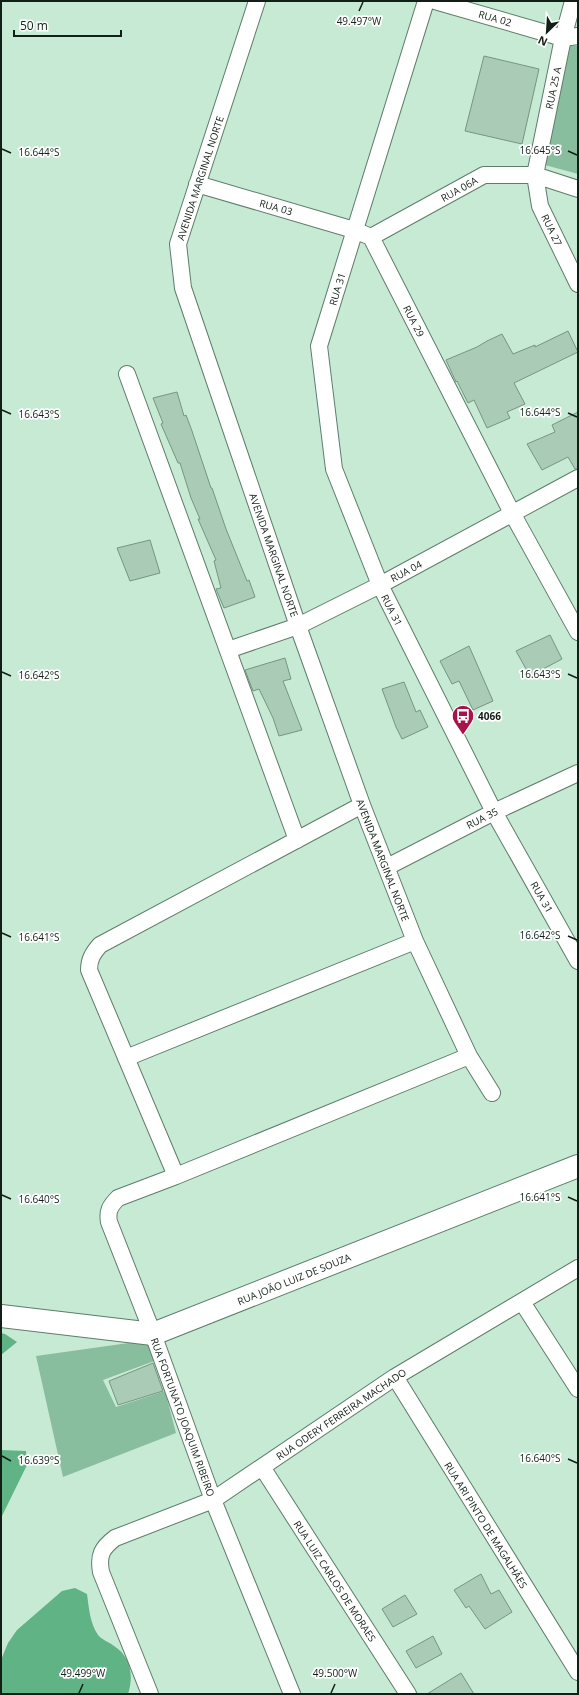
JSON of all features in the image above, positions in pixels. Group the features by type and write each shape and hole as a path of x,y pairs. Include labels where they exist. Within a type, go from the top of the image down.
{"street":[{"name":"AVENIDA MARGINAL NORTE","path":"257,1 178,244 182,288 298,626 362,805 415,941 469,1056 492,1093"},
{"path":"371,238 354,230 426,1"},
{"name":"RUA 02","path":"435,1 570,37"},
{"name":"RUA 25 A","path":"534,175 570,37 573,1"},
{"name":"RUA 06A","path":"371,238 484,175 534,175 578,189"},
{"name":"RUA 27","path":"534,175 540,206 578,284"},
{"name":"RUA 03","path":"197,184 354,230"},
{"name":"RUA 31","path":"354,230 319,346 334,469 380,585 494,812 578,960"},
{"name":"RUA 29","path":"371,238 512,513 578,632"},
{"path":"127,374 297,840"},
{"name":"RUA 04","path":"228,650 298,626 380,585 578,478"},
{"name":"RUA 35","path":"387,867 494,812 578,773"},
{"path":"362,805 100,945 92,954 89,962 89,970 176,1176 469,1056"},
{"path":"126,1058 415,941"},
{"name":"RUA JOÃO LUIZ DE SOUZA","path":"1,1316 153,1334 578,1166"},
{"name":"RUA FORTUNATO JOAQUIM RIBEIRO","path":"176,1176 118,1198 107,1213 109,1222 153,1334 214,1500 292,1694"},
{"name":"RUA ODERY FERREIRA MACHADO","path":"150,1694 101,1572 99,1562 102,1552 107,1544 116,1538 214,1500 395,1377 578,1268"},
{"path":"522,1302 578,1389"},
{"name":"RUA ARI PINTO DE MAGALHÃES","path":"395,1377 578,1672"},
{"name":"RUA LUIZ CARLOS DE MORAES","path":"262,1467 408,1694"}],"green space":[{"path":"570,46 578,46 578,174 545,165"},
{"path":"1,1333 17,1342 1,1355"},
{"path":"150,1340 157,1360 103,1380 116,1407 165,1391 176,1433 63,1477 36,1356"},
{"path":"1,1450 26,1451 27,1465 1,1518"},
{"path":"75,1588 87,1594 89,1610 98,1635 120,1650 130,1667 131,1680 128,1694 1,1694 1,1660 8,1643 17,1630 62,1591"}],"building":[{"path":"484,56 539,69 522,144 465,131"},
{"path":"568,331 578,352 514,383 525,404 507,412 510,418 487,428 474,400 468,403 446,360 477,347 502,334 513,354 535,345 535,347"},
{"path":"177,392 184,416 186,415 192,431 226,529 255,597 224,608 216,589 221,588 214,561 216,560 198,519 200,519 191,498 180,463 178,463 161,424 163,423 153,398"},
{"path":"578,412 578,469 575,469 568,457 542,470 527,444 555,432 552,425"},
{"path":"150,540 160,573 130,581 117,548"},
{"path":"550,635 562,659 530,676 516,651"},
{"path":"469,646 493,701 473,710 459,681 452,684 440,661"},
{"path":"285,658 291,679 283,681 302,730 279,736 273,718 259,689 253,691 245,670"},
{"path":"404,682 416,712 420,710 428,727 402,739 382,689"},
{"path":"153,1363 163,1391 118,1405 109,1381"},
{"path":"481,1574 491,1594 499,1590 512,1612 485,1629 469,1606 466,1608 454,1590"},
{"path":"405,1595 417,1614 393,1627 382,1609"},
{"path":"433,1636 442,1654 416,1668 406,1651"},
{"path":"461,1673 474,1694 427,1694"}],"place":[{"name":"4066","path":"463,736"}]}
